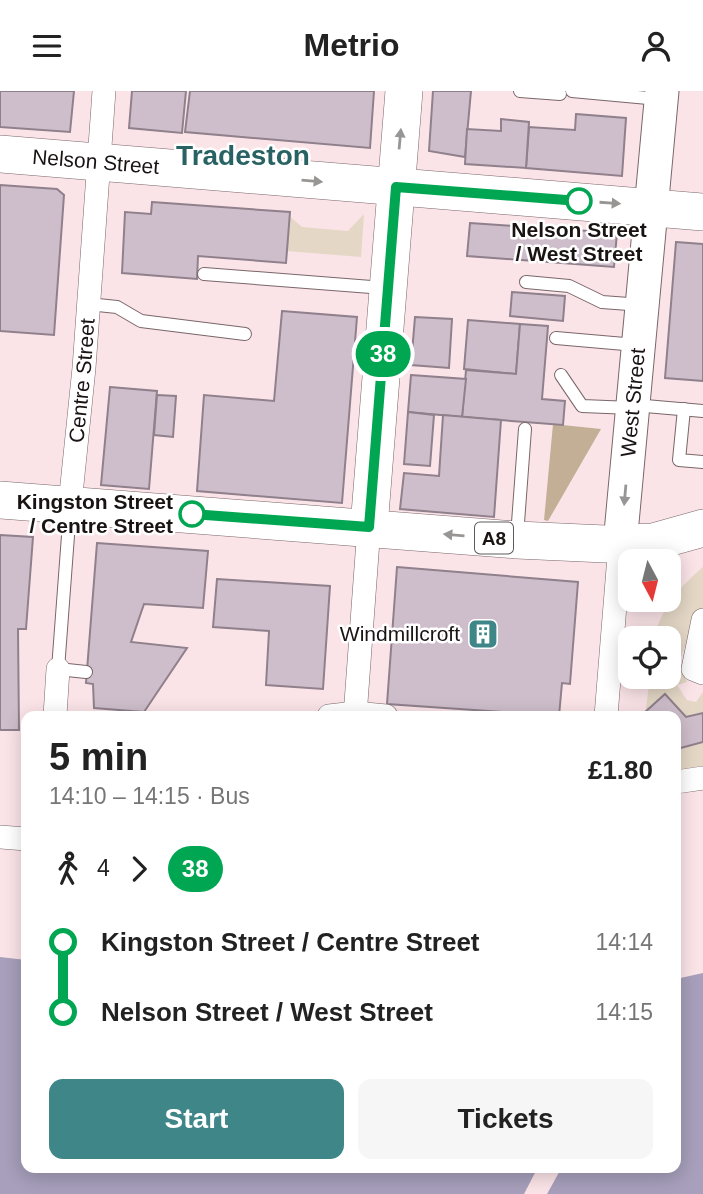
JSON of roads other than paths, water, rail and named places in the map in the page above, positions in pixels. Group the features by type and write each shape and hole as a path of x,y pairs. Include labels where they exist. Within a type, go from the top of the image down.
{"main road":[{"path":"369,527 404,91"},
{"name":"Nelson Street","path":"0,154 703,212"},
{"name":"A8","path":"0,500 517,540 620,544 653,542 703,528"}],"street":[{"name":"Centre Street","path":"70,505 104,91"},
{"name":"West Street","path":"606,711 662,95"},
{"path":"355,711 369,527"},
{"path":"703,620 693,669 703,673"},
{"name":"Centre Street","path":"55,711 58,669"},
{"path":"681,781 703,778"},
{"path":"0,837 21,839"}],"lane":[{"path":"520,91 662,95"},
{"path":"204,274 388,288"},
{"path":"526,282 569,286 602,302 642,306"},
{"path":"88,304 117,307 141,321 244,334"},
{"path":"556,338 639,345"},
{"path":"561,376 582,406 633,406 703,411"},
{"path":"684,409 679,460 703,462"},
{"path":"517,540 525,429"},
{"name":"Centre Street","path":"58,669 70,505"},
{"path":"58,669 86,671"}],"place":[{"name":"Nelson Street / West Street","path":"579,201"},
{"name":"Kingston Street / Centre Street","path":"192,514"},
{"name":"Windmillcroft","path":"483,634"}],"district":[{"name":"Tradeston","path":"243,155"}]}
